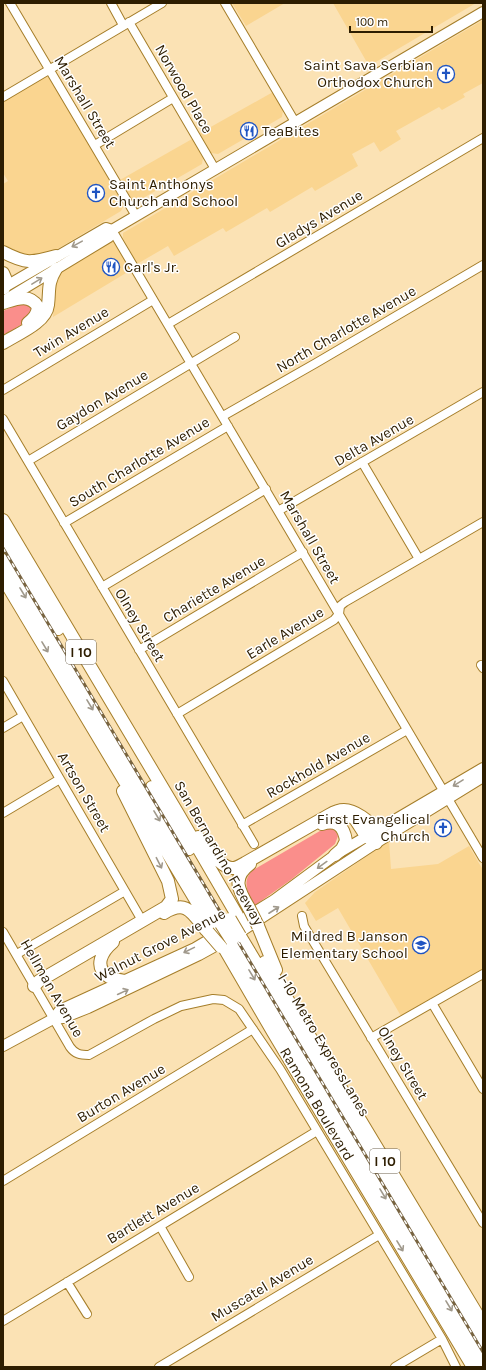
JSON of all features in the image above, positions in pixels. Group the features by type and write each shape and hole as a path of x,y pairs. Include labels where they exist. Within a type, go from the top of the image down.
{"highway":[{"path":"3,252 17,260 29,262 37,262 56,256"},
{"path":"3,343 35,324 45,315 48,306 50,279 56,269"},
{"path":"3,273 6,280 3,288"},
{"path":"3,302 23,298 30,299 38,307 37,313 29,323 3,339"},
{"name":"San Bernardino Freeway","path":"3,520 177,812 222,924"},
{"name":"I-10 Metro ExpressLanes","path":"3,538 222,924"},
{"name":"I-10 Metro ExpressLanes","path":"3,560 222,924 235,940 483,1341"},
{"name":"I 10","path":"3,578 107,751 222,924"},
{"path":"34,986 39,980 166,907 172,899 168,881 120,787 107,751"},
{"path":"177,812 218,861 228,868 234,868 245,863 336,812 343,810 356,814 370,823 372,837"},
{"path":"34,986 177,906 182,906 222,924 235,940 249,908 239,887 239,877 242,871 250,864 333,817 347,815 355,819 372,837"},
{"path":"322,824 332,822 338,824 343,831 346,841 342,849 335,855"},
{"name":"San Bernardino Freeway","path":"235,940 288,998 483,1324"},
{"name":"I-10 Metro ExpressLanes","path":"235,940 474,1363"},
{"name":"I 10","path":"235,940 281,1046 456,1338 461,1359 474,1363"},
{"path":"113,942 102,954 101,966 108,976 125,981"}],"main road":[{"path":"3,302 110,237 112,230 483,12"},
{"path":"3,288 106,228 112,230"},
{"name":"Walnut Grove Avenue","path":"446,795 483,768"},
{"name":"Walnut Grove Avenue","path":"53,1019 60,1010 195,948 274,900 335,855 372,837 446,795 483,777"},
{"name":"Walnut Grove Avenue","path":"3,1046 53,1019 63,1018 88,1008 199,955 243,930 372,837"}],"street":[{"name":"Marshall Street","path":"10,3 136,216"},
{"name":"Norwood Place","path":"111,3 173,98 215,169"},
{"path":"3,97 162,3"},
{"path":"225,3 295,122"},
{"path":"95,145 173,98"},
{"name":"Gladys Avenue","path":"168,324 483,138"},
{"name":"Marshall Street","path":"112,230 483,858"},
{"name":"North Charlotte Avenue","path":"223,416 483,265"},
{"name":"Twin Avenue","path":"3,390 153,300"},
{"name":"Gaydon Avenue","path":"28,461 235,337"},
{"name":"Delta Avenue","path":"278,511 483,392"},
{"name":"Olney Street","path":"3,419 254,844"},
{"name":"South Charlotte Avenue","path":"64,523 228,426"},
{"path":"362,462 419,559"},
{"path":"102,587 266,489"},
{"name":"Earle Avenue","path":"177,714 334,620 338,614 340,606 343,604 483,522"},
{"name":"Chariette Avenue","path":"139,650 303,552"},
{"name":"Artson Street","path":"3,681 140,917"},
{"path":"3,728 24,716"},
{"name":"Rockhold Avenue","path":"242,825 407,730"},
{"path":"3,813 60,779"},
{"path":"17,954 125,891"},
{"name":"Olney Street","path":"302,916 304,926 371,1038 480,1211 483,1223"},
{"name":"Hellman Avenue","path":"4,935 17,954 70,1047 76,1054 79,1055"},
{"path":"371,1038 483,974"},
{"name":"Ramona Boulevard","path":"79,1055 89,1055 168,1011 181,1006 205,1000 218,999 232,1004 239,1009 280,1069 442,1340 456,1367"},
{"path":"432,1003 483,1089"},
{"name":"Burton Avenue","path":"3,1181 253,1029"},
{"name":"Bartlett Avenue","path":"3,1321 317,1131"},
{"path":"160,1226 189,1277"},
{"name":"Muscatel Avenue","path":"159,1367 379,1235"},
{"path":"67,1282 87,1314"},
{"path":"395,1367 442,1340"},
{"path":"409,1359 414,1367"}],"shaded area":[{"path":"232,3 285,3 246,26"},
{"path":"333,3 476,3 369,66"},
{"path":"483,20 483,83 463,94 465,97 442,110 439,107 396,131 401,139 380,152 374,142 352,154 358,166 315,191 312,187 270,212 267,208 226,232 223,228 174,256 168,246 137,264 123,238 123,233"},
{"name":"Saint Anthonys Church and School","path":"44,76 50,78 124,205 121,211 54,251 26,258 3,245 3,184 8,181 3,173 3,101"},
{"path":"273,92 283,110 282,117 218,154 211,153 200,133"},
{"path":"192,139 203,158 202,164 138,201 132,200 120,180"},
{"path":"111,241 114,242 131,270 53,317 57,273"},
{"path":"23,304 32,308 29,317 21,324 3,335 3,311"},
{"path":"325,828 334,828 338,836 335,844 292,879 254,906 246,883 249,874 253,870"},
{"name":"Mildred B Janson Elementary School","path":"389,841 391,869 438,864 469,846 483,870 483,969 401,1016 338,908 316,921 305,903 315,892"}],"railway":[{"path":"3,548 483,1352"}],"place":[{"name":"Saint Sava Serbian Orthodox Church","path":"446,74"},
{"name":"TeaBites","path":"249,131"},
{"name":"Saint Anthonys Church and School","path":"96,193"},
{"name":"Carl's Jr.","path":"111,267"},
{"name":"First Evangelical Church","path":"443,828"},
{"name":"Mildred B Janson Elementary School","path":"421,945"}]}
